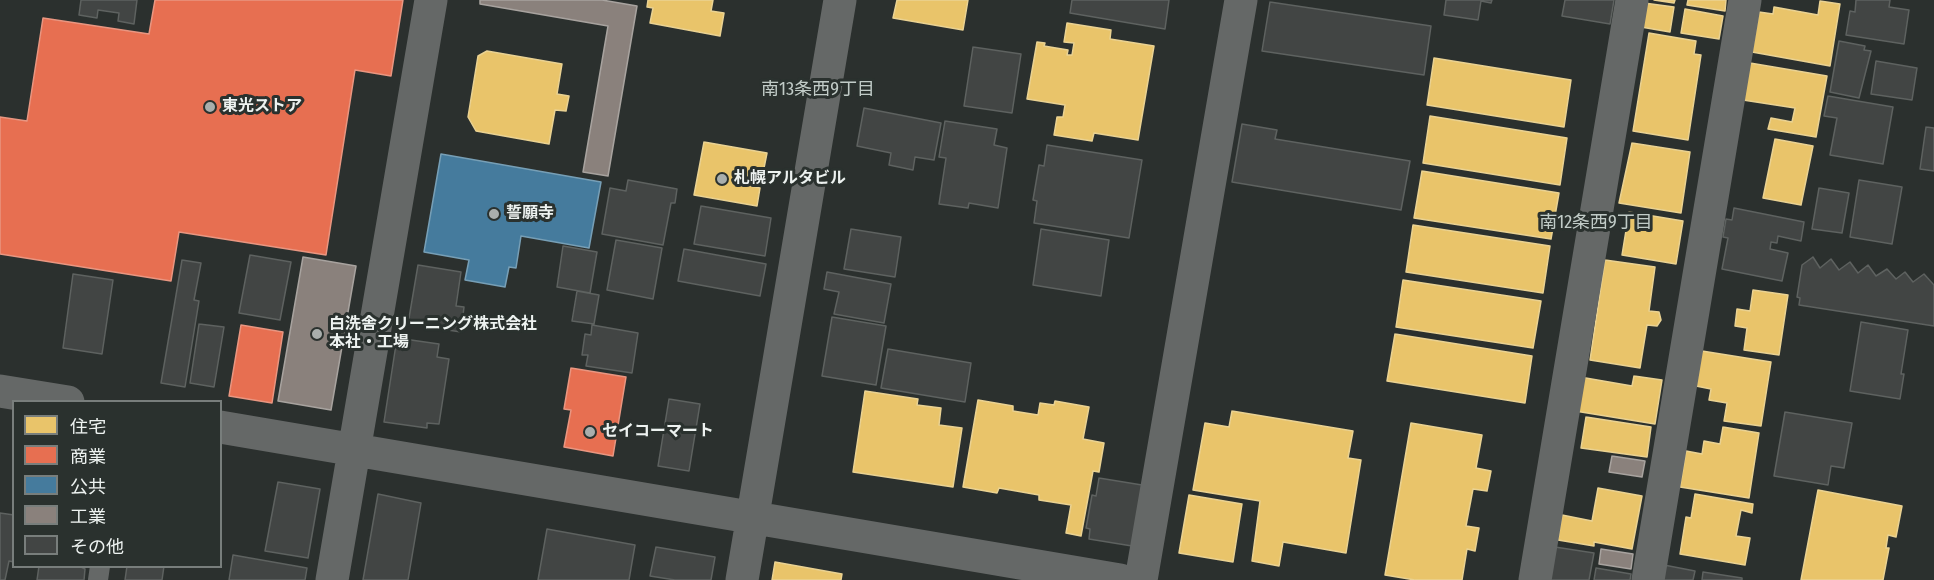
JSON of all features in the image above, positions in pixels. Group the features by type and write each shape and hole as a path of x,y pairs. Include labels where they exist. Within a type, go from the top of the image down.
{"street":[{"path":"332,580 431,0"},
{"path":"742,580 840,0"},
{"path":"1142,580 1241,0"},
{"path":"1535,580 1632,0"},
{"path":"1648,580 1745,0"},
{"path":"0,391 56,400"},
{"path":"222,427 1119,580"}],"building: 住宅":[{"path":"648,0 713,0 711,11 724,13 720,36 650,23 653,8 647,7"},
{"path":"897,0 968,0 963,30 893,18"},
{"path":"1654,0 1675,0 1674,3"},
{"path":"1688,0 1726,0 1725,11 1687,5"},
{"path":"1820,1 1840,4 1830,66 1752,52 1759,12 1773,14 1774,7 1818,15"},
{"path":"1644,3 1674,7 1670,32 1641,27"},
{"path":"1685,9 1723,16 1719,39 1681,33"},
{"path":"1067,23 1111,30 1110,39 1154,46 1138,140 1094,133 1092,141 1054,135 1057,117 1063,117 1065,105 1027,99 1037,42 1045,43 1044,46 1068,50 1067,55 1072,55 1074,43 1064,42"},
{"path":"1649,33 1696,41 1694,54 1701,55 1688,140 1633,131"},
{"path":"487,51 562,64 557,94 569,96 566,111 555,110 549,144 476,131 468,117 478,56"},
{"path":"1434,58 1571,80 1564,127 1427,105"},
{"path":"1750,63 1827,76 1816,137 1768,129 1771,118 1792,122 1795,108 1743,100"},
{"path":"1430,116 1567,138 1560,185 1423,163"},
{"path":"1775,139 1813,146 1801,205 1763,198"},
{"name":"札幌アルタビル","path":"704,142 767,153 763,173 749,170 746,185 760,188 757,206 694,195"},
{"path":"1632,143 1690,152 1681,213 1619,203"},
{"path":"1422,171 1559,193 1551,239 1414,218"},
{"path":"1629,212 1683,221 1676,264 1622,255"},
{"path":"1413,225 1550,246 1543,293 1406,272"},
{"path":"1605,260 1655,267 1649,311 1659,312 1661,320 1657,326 1647,325 1640,368 1590,360"},
{"path":"1403,280 1541,301 1533,348 1396,327"},
{"path":"1753,290 1788,295 1779,355 1744,350 1747,328 1735,326 1737,309 1750,311"},
{"path":"1395,334 1532,356 1525,403 1387,381"},
{"path":"1702,351 1771,362 1761,426 1724,421 1727,403 1709,400 1711,389 1696,386"},
{"path":"1634,376 1662,380 1655,424 1575,411 1580,377 1632,386"},
{"path":"865,391 918,399 917,405 941,408 939,425 962,428 953,487 853,472"},
{"path":"978,400 1013,406 1013,411 1038,415 1040,403 1054,405 1055,401 1089,407 1083,439 1104,443 1099,472 1093,471 1081,536 1066,533 1071,505 1039,500 1039,495 999,488 997,493 963,487"},
{"path":"1232,411 1353,431 1348,458 1361,460 1346,553 1283,542 1279,566 1252,561 1260,501 1193,490 1205,423 1229,427"},
{"path":"1586,417 1651,427 1647,457 1581,448"},
{"path":"1411,423 1482,435 1476,468 1491,471 1487,491 1473,489 1466,526 1479,528 1475,551 1467,549 1462,580 1415,580 1385,575"},
{"path":"1723,427 1759,433 1749,498 1680,487 1686,451 1702,454 1704,441 1720,444"},
{"path":"1598,488 1642,496 1632,549 1594,542 1594,546 1558,540 1562,515 1592,521"},
{"path":"1818,490 1902,506 1896,537 1888,535 1886,548 1889,548 1883,580 1801,580"},
{"path":"1695,494 1753,504 1752,513 1741,510 1736,536 1750,538 1745,565 1680,554 1686,517 1691,518"},
{"path":"1189,495 1242,504 1233,562 1179,553"},
{"path":"775,562 842,574 841,580 772,580"}],"building: 商業":[{"path":"155,0 403,0 391,76 355,70 326,255 179,232 171,281 0,254 0,117 27,121 43,18 149,34"},
{"path":"241,325 283,332 272,403 229,396"},
{"path":"571,368 626,377 613,456 564,447 571,410 564,409"}],"building: 公共":[{"path":"441,154 601,182 589,248 521,236 516,268 509,267 505,287 465,280 469,260 424,252"}],"building: 工業":[{"path":"480,0 602,0 637,6 608,176 583,172 608,26 480,4"},
{"name":"白洗舎クリーニング株式会社 本社・工場","path":"303,257 356,266 331,410 278,401"},
{"path":"1612,456 1645,461 1642,477 1609,472"},
{"path":"1601,549 1633,554 1631,569 1599,564"}],"building: その他":[{"path":"81,0 137,0 134,24 118,21 119,13 98,10 97,18 79,15"},
{"path":"1072,0 1169,0 1165,29 1070,13"},
{"path":"1446,0 1492,0 1491,3 1481,1 1478,20 1444,15"},
{"path":"1565,0 1614,0 1610,24 1562,16"},
{"path":"1856,0 1890,0 1889,7 1909,10 1904,44 1846,35 1850,11 1855,12"},
{"path":"1270,2 1431,26 1424,75 1262,51"},
{"path":"1839,41 1865,46 1864,50 1871,51 1859,98 1830,92"},
{"path":"973,47 1021,54 1012,113 964,106"},
{"path":"1876,61 1917,68 1912,100 1871,94"},
{"path":"1828,96 1893,107 1883,164 1830,155 1837,118 1824,116"},
{"path":"864,108 941,123 934,160 915,157 913,170 889,165 891,153 857,146"},
{"path":"945,121 997,129 994,145 1007,148 998,208 969,203 968,208 939,204 946,158 939,157"},
{"path":"1242,124 1277,130 1275,139 1410,161 1401,210 1232,182"},
{"path":"1926,127 1934,128 1934,171 1920,169"},
{"path":"1047,145 1142,160 1129,238 1034,223 1037,201 1033,200 1039,165 1044,166"},
{"path":"628,180 677,189 675,203 671,203 663,245 602,234 610,188 626,191"},
{"path":"1859,180 1902,187 1892,244 1850,237"},
{"path":"1819,188 1849,193 1842,233 1812,229"},
{"path":"701,206 771,218 765,256 694,244"},
{"path":"1734,208 1804,222 1801,241 1778,236 1777,243 1771,242 1770,249 1788,253 1782,281 1722,269 1728,238 1723,237 1726,219 1732,220"},
{"path":"851,229 901,237 895,277 844,269"},
{"path":"1041,229 1109,240 1101,296 1033,285"},
{"path":"616,240 662,248 653,299 607,290"},
{"path":"563,246 597,252 590,293 557,287"},
{"path":"684,249 766,264 760,296 678,281"},
{"path":"250,255 291,262 280,320 239,313"},
{"path":"1813,257 1820,268 1831,259 1839,270 1850,262 1858,273 1868,265 1876,276 1887,269 1896,279 1905,272 1913,282 1924,274 1934,285 1934,326 1799,305 1800,298 1797,297 1802,265"},
{"path":"182,260 201,263 194,300 199,301 185,387 161,383"},
{"path":"418,265 461,272 456,306 464,307 461,332 408,324"},
{"path":"827,272 891,284 884,323 834,314 839,292 824,289"},
{"path":"73,274 113,280 102,354 63,348"},
{"path":"577,291 599,295 594,324 572,321"},
{"path":"832,317 886,326 876,385 822,376"},
{"path":"1861,322 1908,330 1901,374 1904,374 1900,399 1850,391"},
{"path":"199,324 224,327 214,387 190,383"},
{"path":"592,325 638,333 632,373 586,366 588,355 582,355 585,334 591,335"},
{"path":"397,338 439,344 437,357 449,359 439,424 427,423 427,428 384,422"},
{"path":"888,349 971,363 965,402 881,388"},
{"path":"669,399 700,404 689,471 658,466"},
{"path":"1785,412 1852,423 1844,468 1831,466 1828,485 1774,476"},
{"path":"1099,478 1142,485 1132,546 1089,539 1090,529 1086,528 1092,495 1096,496"},
{"path":"278,482 320,489 308,558 265,551"},
{"path":"378,494 421,503 408,580 363,580"},
{"path":"0,513 12,515 12,562 9,561 5,580 0,580"},
{"path":"547,529 635,545 629,580 538,580"},
{"path":"656,547 715,557 711,580 675,580 650,576"},
{"path":"1555,547 1594,553 1589,580 1549,580"},
{"path":"233,555 307,568 305,580 229,580"},
{"path":"1664,565 1695,571 1693,580 1661,580"},
{"path":"39,568 85,569 84,580 37,580"},
{"path":"127,568 164,568 162,580 125,580"},
{"path":"1596,568 1631,574 1630,580 1594,580"},
{"path":"1703,572 1742,578 1742,580 1702,580"}],"place":[{"name":"東光ストア","path":"210,107"},
{"name":"札幌アルタビル","path":"722,179"},
{"name":"誓願寺","path":"494,214"},
{"name":"白洗舎クリーニング株式会社 本社・工場","path":"317,334"},
{"name":"セイコーマート","path":"590,432"}],"district":[{"name":"南13条西9丁目","path":"818,90"},
{"name":"南12条西9丁目","path":"1596,223"}]}
